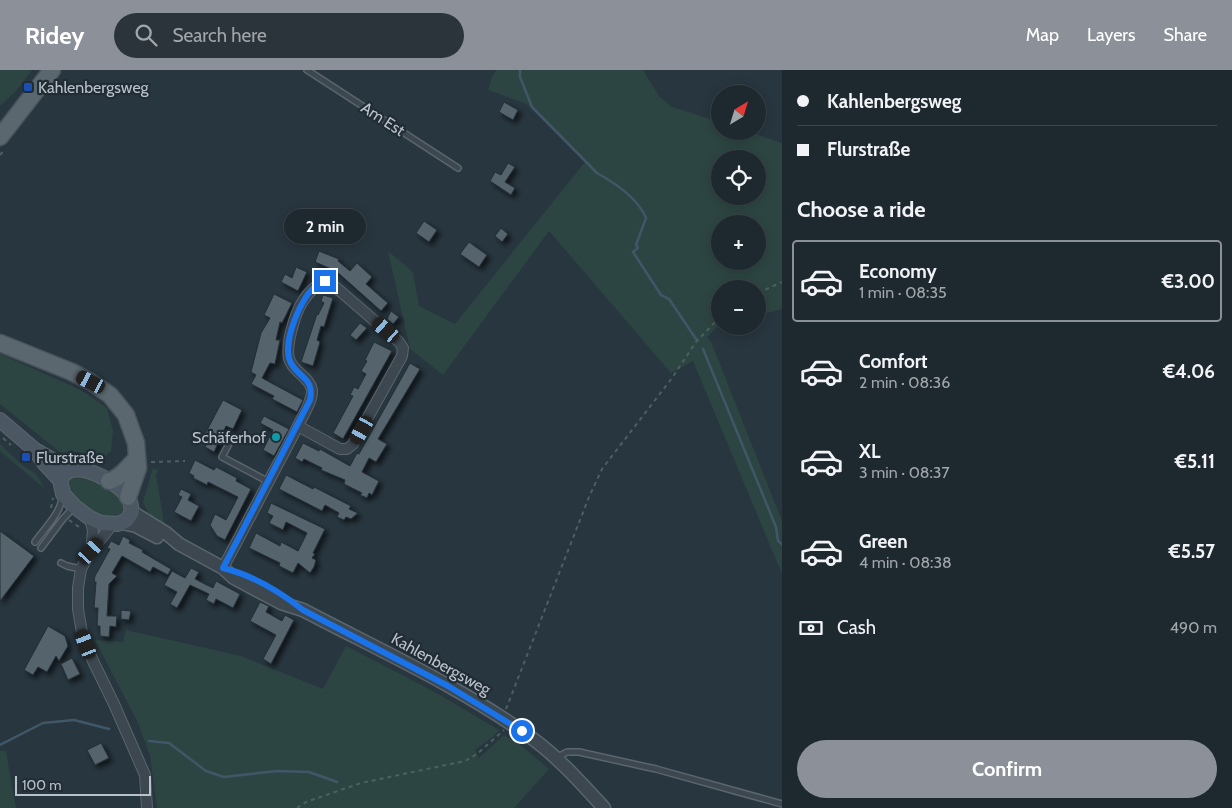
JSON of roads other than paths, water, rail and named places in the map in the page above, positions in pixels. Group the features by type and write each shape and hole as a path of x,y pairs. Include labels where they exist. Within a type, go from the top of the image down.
{"main road":[{"path":"0,137 52,70"},
{"path":"0,343 72,372 91,382 110,395 126,415 136,443 138,468 130,505 117,524"},
{"name":"Kahlenbergsweg","path":"0,420 65,475 86,470 109,481 130,505"},
{"path":"109,481 121,475 136,459"},
{"path":"62,494 65,475"},
{"name":"Kahlenbergsweg","path":"62,494 90,518 117,524"}],"street":[{"path":"223,568 310,400 312,391 309,383 290,363 287,352 295,318 303,301 318,284 325,281 332,284 399,342 403,348 402,356 353,444 347,449 340,448 298,426"},
{"name":"Kahlenbergsweg","path":"130,505 178,544"},
{"path":"90,518 93,531 91,551"},
{"path":"117,524 91,551 81,569 78,588 78,609 82,633 93,661 145,775 146,808"},
{"name":"Kahlenbergsweg","path":"117,524 136,526 163,540 178,544 223,568 239,572 284,595 303,610 448,686 534,739 556,758 604,808"}],"lane":[{"name":"Am Est","path":"307,70 458,168"},
{"path":"232,438 222,457 268,482"},
{"path":"35,542 62,502 62,494"},
{"path":"42,548 62,520 75,507"},
{"path":"62,563 81,569"},
{"path":"556,758 568,752 579,752 656,769 782,804"}],"waterway":[{"path":"520,70 520,77 532,107 597,173 611,181 638,204 646,218 636,245 638,248 633,252 661,295 669,299 696,339"},
{"path":"703,349 776,527 778,541 782,544"},
{"path":"0,745 43,723 74,720 109,729"},
{"path":"149,741 169,743 206,771 224,777 277,771 309,772 337,782"}],"place":[{"name":"Kahlenbergsweg","path":"28,87"},
{"name":"Schäferhof","path":"276,437"},
{"name":"Flurstraße","path":"26,457"}]}
